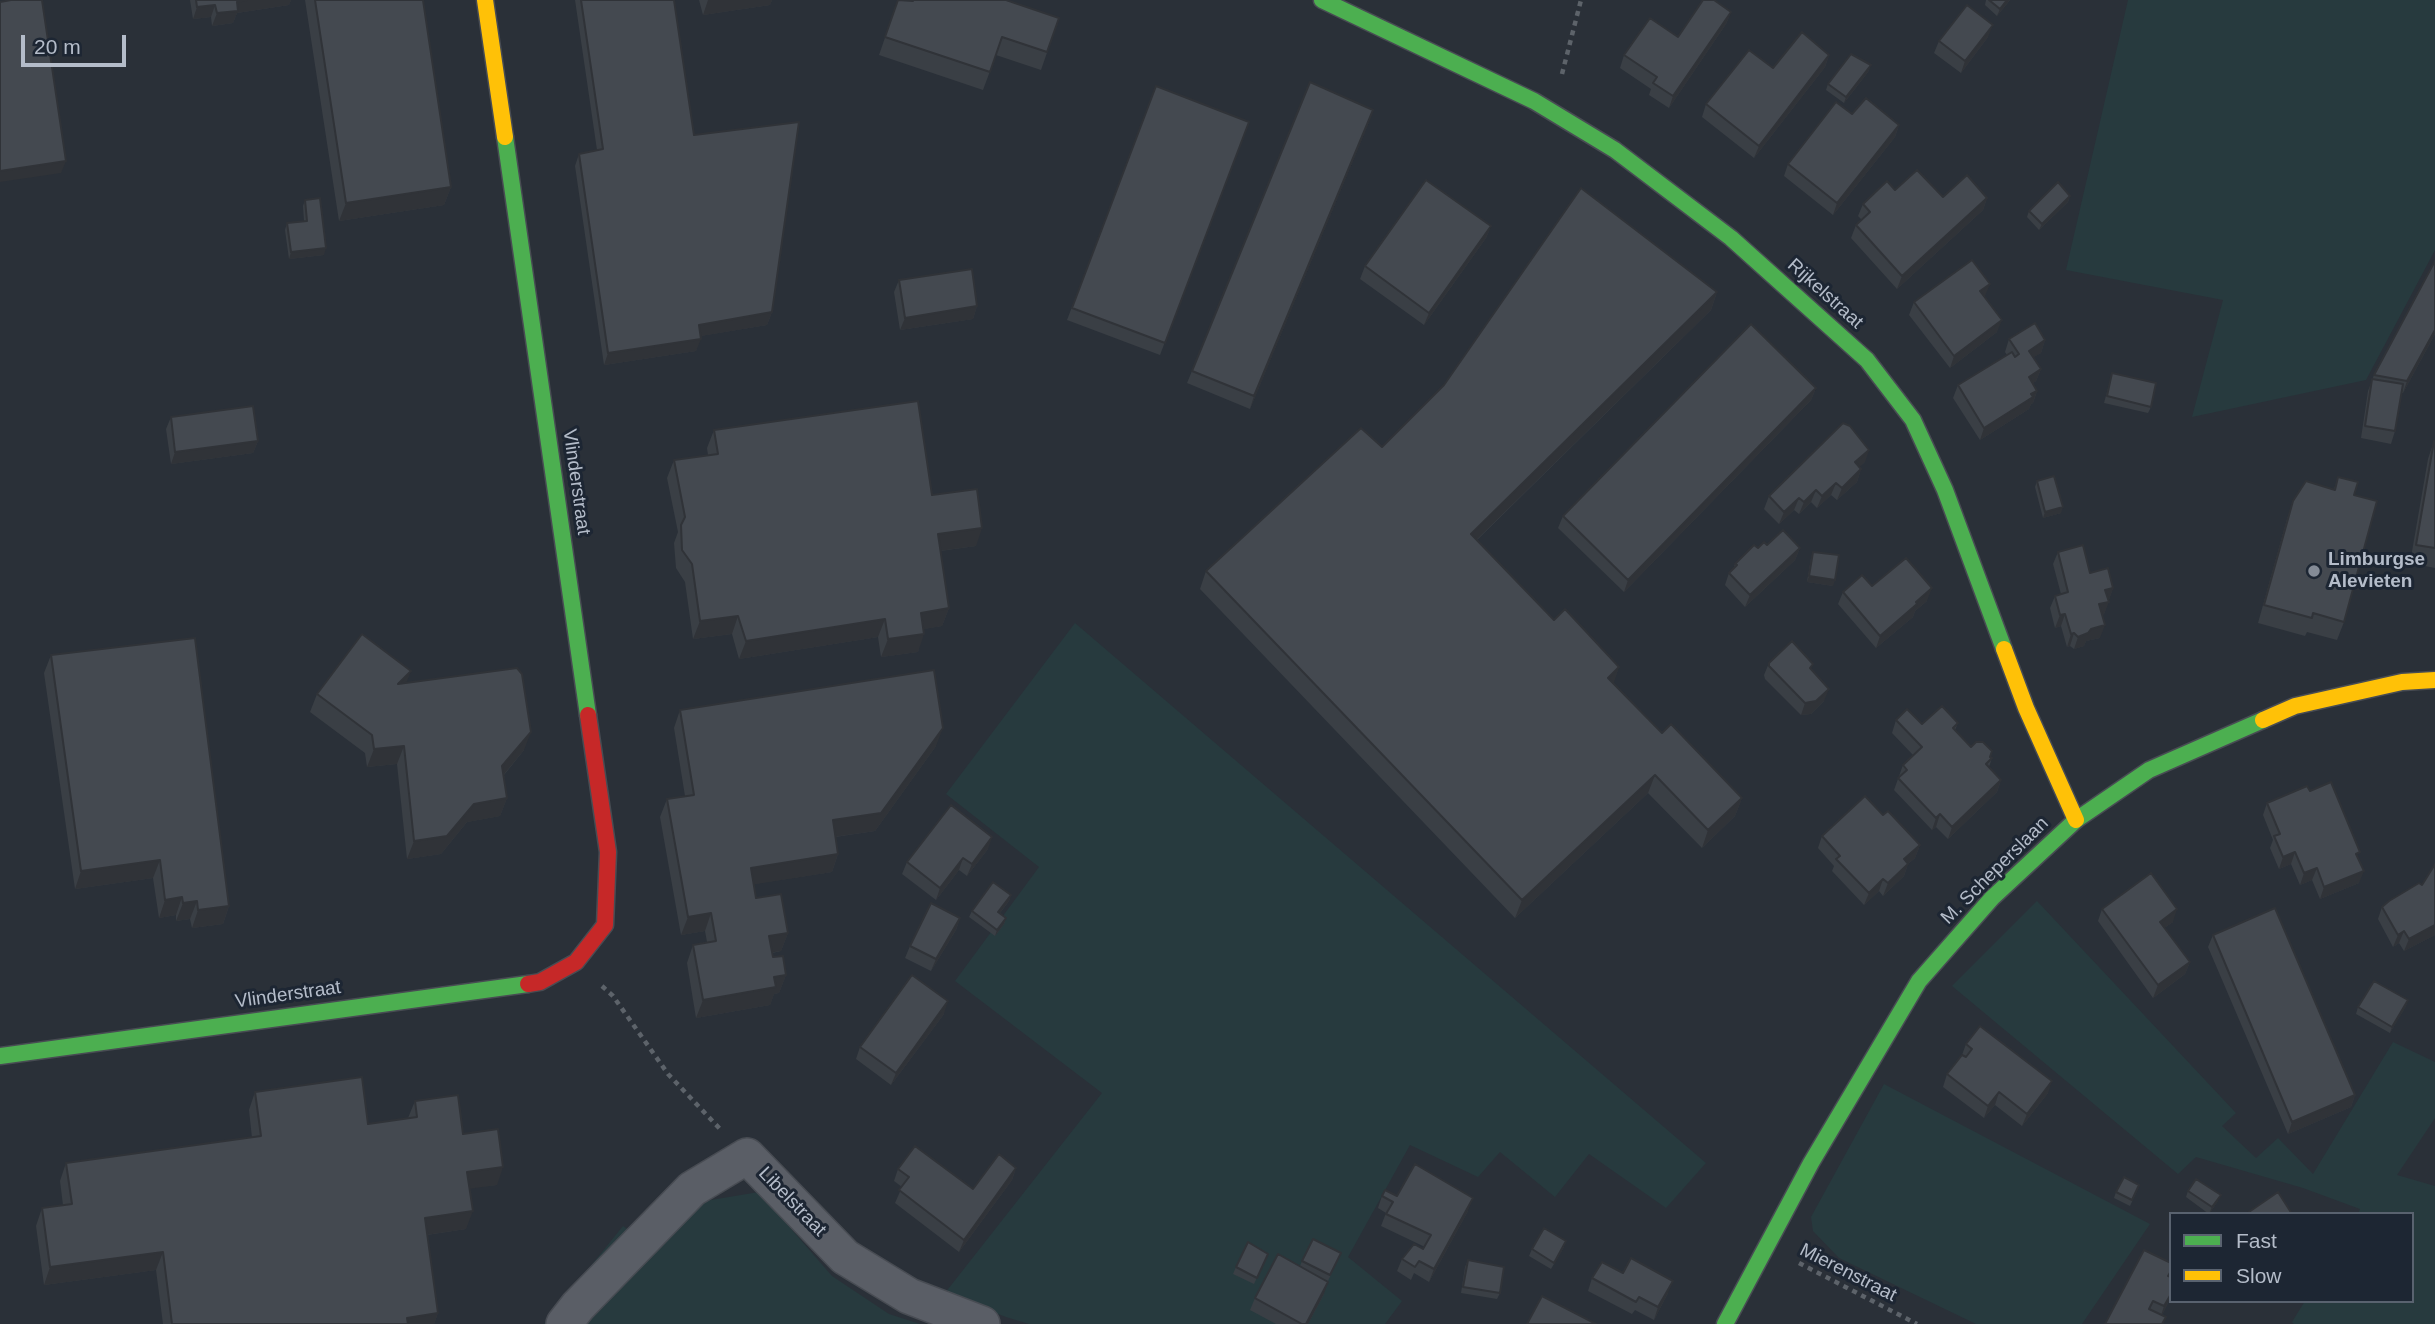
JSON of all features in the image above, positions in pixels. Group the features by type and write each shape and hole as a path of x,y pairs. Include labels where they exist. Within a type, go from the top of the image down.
{"street":[{"name":"Vlinderstraat","path":"0,1056 540,982 576,962 605,925 608,852 485,0"},
{"name":"Rijkelstraat","path":"1322,0 1534,101 1615,150 1731,238 1867,360 1913,420 1945,490 2026,708 2076,820"},
{"name":"M. Scheperslaan","path":"1725,1324 1811,1163 1919,981 1992,898 2076,820 2149,770 2295,706 2402,682 2435,680"},
{"name":"Libelstraat","path":"564,1324 578,1306 692,1189 747,1156 845,1257 909,1296 982,1324"}],"path":[{"path":"1551,112 1581,0"},
{"path":"576,962 613,996 668,1074 747,1156"},
{"name":"Mierenstraat","path":"1767,1247 1917,1324"}],"green space":[{"path":"2128,0 2435,0 2435,250 2366,380 2192,417 2223,300 2066,270"},
{"path":"1075,623 1706,1163 1666,1208 1589,1154 1555,1197 1500,1152 1478,1177 1410,1145 1348,1257 1402,1301 1385,1324 1029,1324 945,1293 1102,1093 955,981 1039,867 946,794"},
{"path":"2037,901 2236,1113 2222,1126 2256,1158 2278,1138 2313,1174 2393,1042 2435,1062 2435,1118 2397,1175 2435,1186 2435,1324 2294,1324 2292,1322 2304,1303 2414,1303 2414,1212 2359,1212 2360,1209 2303,1188 2196,1157 2178,1174 1952,986"},
{"path":"1884,1084 2150,1224 2082,1324 1976,1324 1839,1258 1813,1231 1811,1217"},
{"path":"759,1192 832,1276 889,1314 920,1324 544,1324 623,1226 654,1248 699,1202"}],"building":[{"path":"42,0 66,161 0,171 0,2"},
{"path":"196,0 247,0 237,2 238,11 217,13 215,5 197,7"},
{"path":"315,0 423,0 451,187 346,203"},
{"path":"581,0 674,0 694,135 799,122 772,312 699,325 701,339 608,353 579,154 603,149"},
{"path":"898,0 1006,0 1059,18 1047,52 1002,37 990,72 885,37"},
{"path":"1703,0 1714,0 1731,12 1673,96 1653,83 1657,77 1624,55 1650,18 1678,37"},
{"path":"1989,0 2007,0 2000,9"},
{"path":"1967,5 1993,25 1965,61 1939,41"},
{"path":"1802,32 1829,55 1759,146 1706,104 1749,50 1773,68"},
{"path":"1851,54 1871,65 1846,97 1828,84"},
{"path":"1310,82 1373,110 1254,396 1192,371"},
{"path":"1156,86 1249,122 1165,343 1072,308"},
{"path":"1866,98 1899,125 1837,203 1788,164 1836,102 1852,114"},
{"path":"1917,170 1943,197 1967,175 1987,198 1902,276 1856,225 1870,212 1863,204 1887,181 1895,190"},
{"path":"1426,180 1491,226 1429,313 1365,266"},
{"path":"2058,182 2070,196 2042,224 2029,211"},
{"path":"1581,188 1717,292 1471,534 1554,620 1565,609 1619,667 1608,678 1662,733 1671,724 1742,798 1708,830 1655,775 1522,900 1206,571 1361,428 1382,447 1444,385"},
{"path":"320,198 326,248 291,252 287,223 307,221 305,200"},
{"path":"1972,260 1990,284 1980,291 2002,320 1954,356 1914,302"},
{"path":"2435,261 2435,330 2407,381 2374,375"},
{"path":"972,269 977,306 905,318 899,280"},
{"path":"2035,323 2045,340 2029,351 2041,369 2029,377 2037,391 2031,394 2033,397 1984,428 1958,385 2012,352 2015,357 2019,354 2009,339"},
{"path":"1751,324 1816,388 1628,580 1563,516"},
{"path":"2112,373 2156,383 2151,407 2107,396"},
{"path":"2372,379 2403,384 2395,431 2365,426"},
{"path":"918,401 932,495 977,489 982,528 938,534 949,608 921,613 924,634 888,639 885,619 746,641 738,616 700,621 692,564 682,550 681,525 685,517 674,460 718,454 714,430"},
{"path":"253,406 258,441 175,452 171,417"},
{"path":"1843,423 1850,426 1869,450 1855,462 1861,469 1842,488 1836,483 1822,496 1816,490 1804,502 1799,498 1784,512 1769,496"},
{"path":"2435,442 2435,548 2416,545"},
{"path":"2054,476 2063,507 2045,512 2037,481"},
{"name":"Limburgse Alevieten","path":"2338,477 2358,482 2354,495 2377,501 2344,622 2313,613 2312,618 2264,605 2293,501 2306,481 2335,490"},
{"path":"1783,530 1800,548 1750,595 1729,573 1754,545 1758,548 1764,542 1767,545"},
{"path":"2083,545 2090,573 2108,568 2113,588 2105,590 2109,602 2099,604 2105,625 2078,637 2074,633 2071,634 2065,614 2060,615 2055,596 2068,592 2058,552"},
{"path":"1813,552 1839,555 1835,580 1809,576"},
{"path":"1906,558 1932,588 1880,636 1843,592 1862,575 1872,586"},
{"path":"362,634 411,671 398,684 517,668 522,674 531,732 502,766 507,798 474,804 447,836 414,841 404,746 374,749 372,735 317,694"},
{"path":"195,638 229,906 198,910 197,901 183,903 182,897 165,900 160,860 81,871 51,655"},
{"path":"1792,641 1813,664 1810,668 1829,689 1816,701 1805,703 1769,666"},
{"path":"934,670 943,728 881,813 833,820 838,854 751,868 756,898 781,894 788,933 769,936 773,957 783,956 786,975 774,977 776,987 703,1000 693,945 716,941 711,913 688,917 667,799 694,795 680,710"},
{"path":"1942,706 1958,723 1953,728 1971,747 1976,742 1983,742 1992,751 1992,758 1986,764 2001,780 1952,827 1940,814 1936,818 1898,778 1907,770 1903,765 1922,747 1896,720 1907,709 1922,724"},
{"path":"2331,782 2360,852 2356,854 2364,871 2324,887 2317,868 2304,873 2295,852 2283,857 2274,836 2280,834 2267,803 2307,786 2310,791"},
{"path":"1865,796 1883,815 1888,811 1920,845 1904,859 1908,864 1888,883 1883,879 1869,893 1836,859 1840,856 1822,836"},
{"path":"951,805 992,837 972,864 963,858 940,888 907,862"},
{"path":"2435,864 2435,925 2409,939 2404,931 2398,935 2382,907 2419,883 2422,885"},
{"path":"2151,873 2177,909 2160,922 2190,962 2158,985 2102,909"},
{"path":"993,882 1011,895 998,912 1006,918 997,930 972,911"},
{"path":"931,903 960,918 936,959 910,946"},
{"path":"2275,908 2355,1095 2292,1122 2213,935"},
{"path":"912,975 948,1001 896,1073 860,1047"},
{"path":"2374,981 2408,1000 2392,1027 2358,1007"},
{"path":"1980,1026 2052,1081 2027,1114 1999,1092 1988,1106 1947,1074 1962,1055 1966,1057 1972,1049 1966,1044"},
{"path":"362,1077 368,1124 417,1117 415,1101 458,1095 463,1134 498,1129 503,1167 467,1172 473,1211 425,1218 438,1313 407,1318 408,1324 172,1324 163,1252 50,1267 42,1208 72,1204 66,1163 261,1136 255,1092"},
{"path":"915,1146 973,1189 999,1154 1016,1168 964,1240 899,1190 909,1177 898,1169"},
{"path":"1415,1164 1473,1198 1434,1269 1419,1261 1415,1267 1402,1259 1414,1244 1423,1249 1431,1235 1386,1214 1393,1202 1382,1196 1385,1190 1397,1196"},
{"path":"2124,1177 2139,1185 2132,1200 2116,1192"},
{"path":"2196,1179 2221,1195 2212,1207 2188,1191"},
{"path":"2278,1192 2291,1212 2249,1212"},
{"path":"1544,1228 1566,1241 1554,1263 1532,1249"},
{"path":"1313,1239 1341,1253 1330,1275 1302,1261"},
{"path":"1248,1242 1268,1254 1257,1278 1236,1267"},
{"path":"2144,1250 2169,1262 2169,1297 2164,1306 2153,1301 2149,1309 2166,1317 2162,1324 2105,1324"},
{"path":"1278,1254 1328,1282 1306,1324 1255,1298"},
{"path":"1631,1258 1673,1281 1658,1307 1639,1297 1636,1302 1592,1278 1602,1262 1623,1273"},
{"path":"1468,1260 1504,1267 1500,1293 1463,1287"},
{"path":"1542,1296 1596,1324 1527,1324"}],"traffic: fast":[{"path":"1322,0 1534,101 1615,150 1731,238 1867,360 1913,420 1945,490 2004,649"},
{"path":"505,137 588,715"},
{"path":"1725,1324 1811,1163 1919,981 1992,898 2076,820 2149,770 2263,720"},
{"path":"0,1056 528,984"}],"traffic: slow":[{"path":"485,0 505,137"},
{"path":"2004,649 2026,708 2076,820"},
{"path":"2263,720 2295,706 2402,682 2435,680"}],"traffic: jam":[{"path":"528,984 540,982 576,962 605,925 608,852 588,715"}],"place":[{"name":"Limburgse Alevieten","path":"2314,571"}]}
